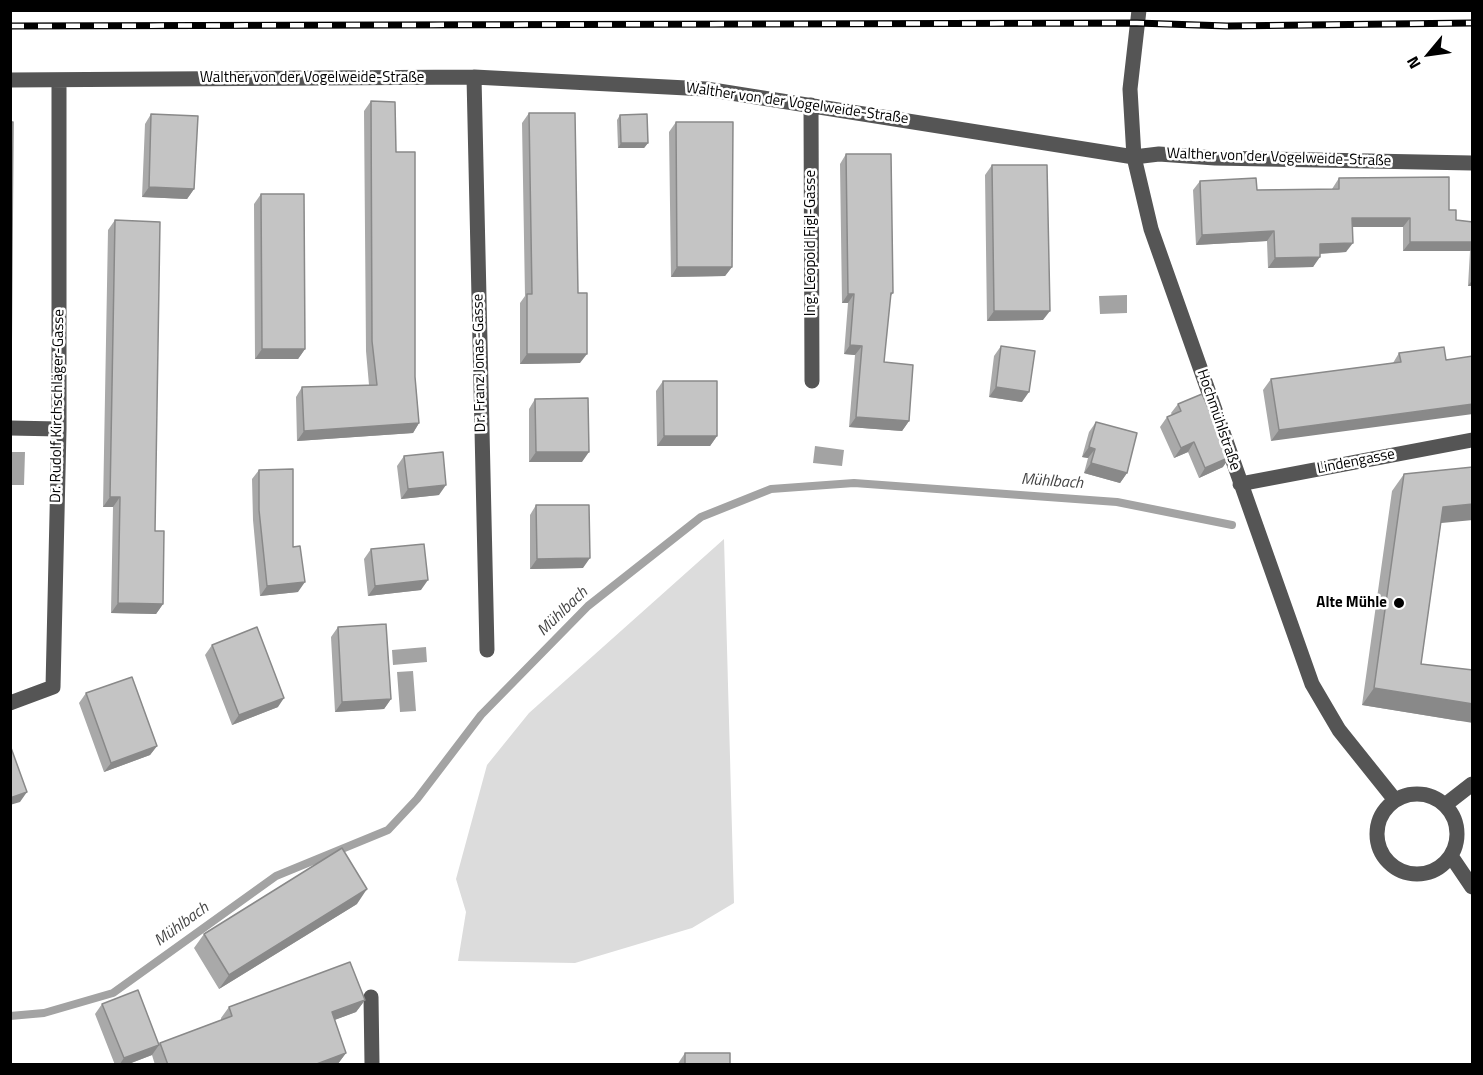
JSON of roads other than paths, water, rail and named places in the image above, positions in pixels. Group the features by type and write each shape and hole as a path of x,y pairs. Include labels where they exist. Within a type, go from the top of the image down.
{"street":[{"name":"Hochmühlstraße","path":"1139,10 1130,89 1134,157 1152,229 1312,684 1339,730 1395,800"},
{"name":"Walther von der Vogelweide-Straße","path":"10,80 474,77 706,89 1134,157 1159,154 1215,158 1473,163"},
{"name":"Dr. Franz Jonas-Gasse","path":"474,77 487,650"},
{"name":"Dr. Rudolf Kirchschläger-Gasse","path":"10,703 53,687 59,429 59,80"},
{"name":"Ing. Leopold Figl-Gasse","path":"811,105 812,381"},
{"path":"10,428 59,429"},
{"name":"Lindengasse","path":"1240,484 1473,440"},
{"path":"1445,805 1473,784"},
{"path":"1421,794 1434,797 1445,805 1457,830 1456,843 1451,856 1431,872 1418,874 1394,866 1385,857 1377,833 1385,809 1395,800 1407,795 1421,794"},
{"path":"1451,856 1473,886"},
{"path":"371,997 372,1065"}],"waterway":[{"name":"Mühlbach","path":"10,1016 44,1013 113,993 276,876 388,830 417,799 481,715 588,606 701,517 771,489 854,483 1117,502 1232,525"}],"railway":[{"path":"10,26 1137,23 1227,26 1472,23"}],"place":[{"name":"Alte Mühle","path":"1399,603"}]}
